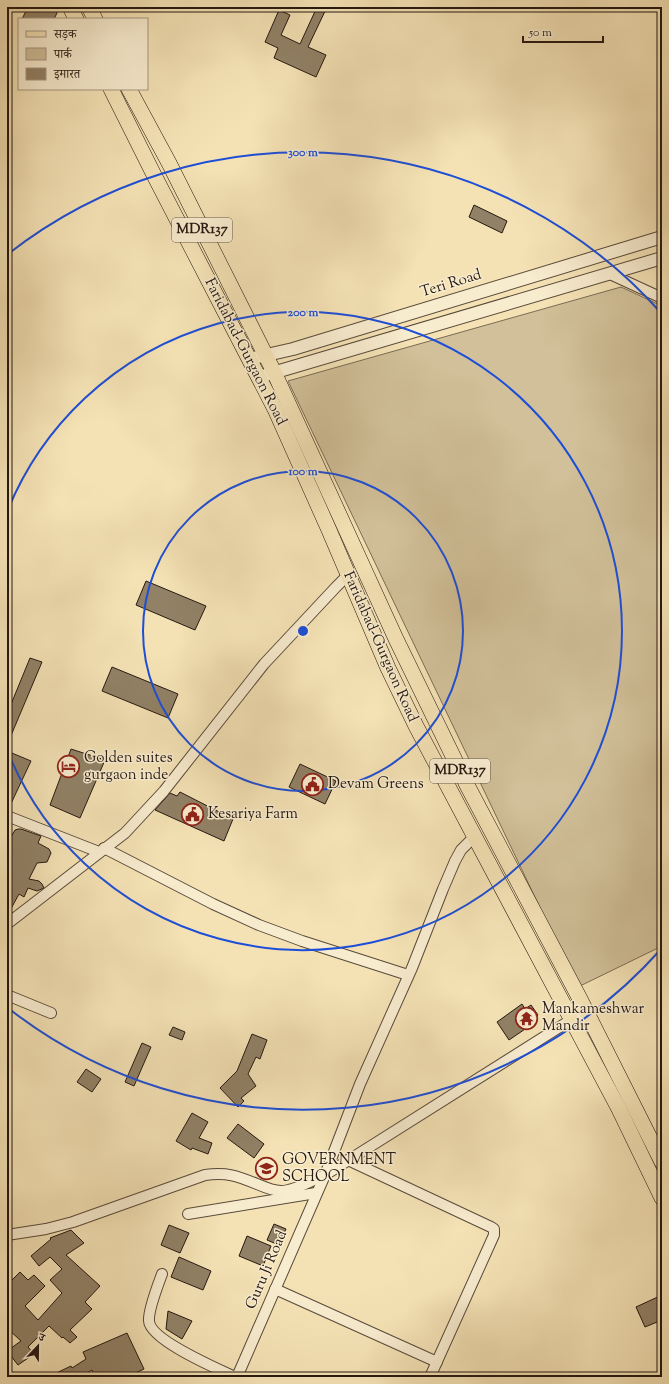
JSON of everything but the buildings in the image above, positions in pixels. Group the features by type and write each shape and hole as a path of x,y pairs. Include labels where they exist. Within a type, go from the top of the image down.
{"main road":[{"path":"70,7 76,18"},
{"path":"89,7 94,18"},
{"name":"Faridabad-Gurgaon Road","path":"112,90 259,377 292,447 388,668 416,726 619,1110 662,1198"},
{"name":"Faridabad-Gurgaon Road","path":"130,90 169,163 274,372 431,712 467,785 580,999 662,1162"}],"street":[{"name":"Teri Road","path":"249,359 266,356 662,237"},
{"path":"259,377 662,258"},
{"path":"610,274 662,298"},
{"path":"7,924 124,833 164,791 264,664 348,575"},
{"path":"7,816 101,850 259,925 302,941 408,975"},
{"name":"Guru Ji Road","path":"236,1377 325,1175 360,1084 408,975 442,889 455,861 462,850 474,837"},
{"path":"7,995 51,1013"},
{"path":"7,1235 46,1229 73,1222 205,1175 220,1173 232,1175 281,1191 292,1189 325,1175 585,1011"},
{"path":"348,1160 491,1227 494,1230 494,1235 430,1377"},
{"path":"188,1214 316,1193"},
{"path":"162,1274 149,1313 148,1322 151,1328 156,1334 177,1348 236,1377"},
{"path":"275,1289 437,1362"}],"green space":[{"path":"621,287 662,306 662,946 578,987 288,381"}],"place":[{"name":"Golden suites gurgaon inde","path":"69,767"},
{"name":"Devam Greens","path":"313,784"},
{"name":"Kesariya Farm","path":"193,814"},
{"name":"Mankameshwar Mandir","path":"527,1018"},
{"name":"GOVERNMENT SCHOOL","path":"266,1169"}]}
